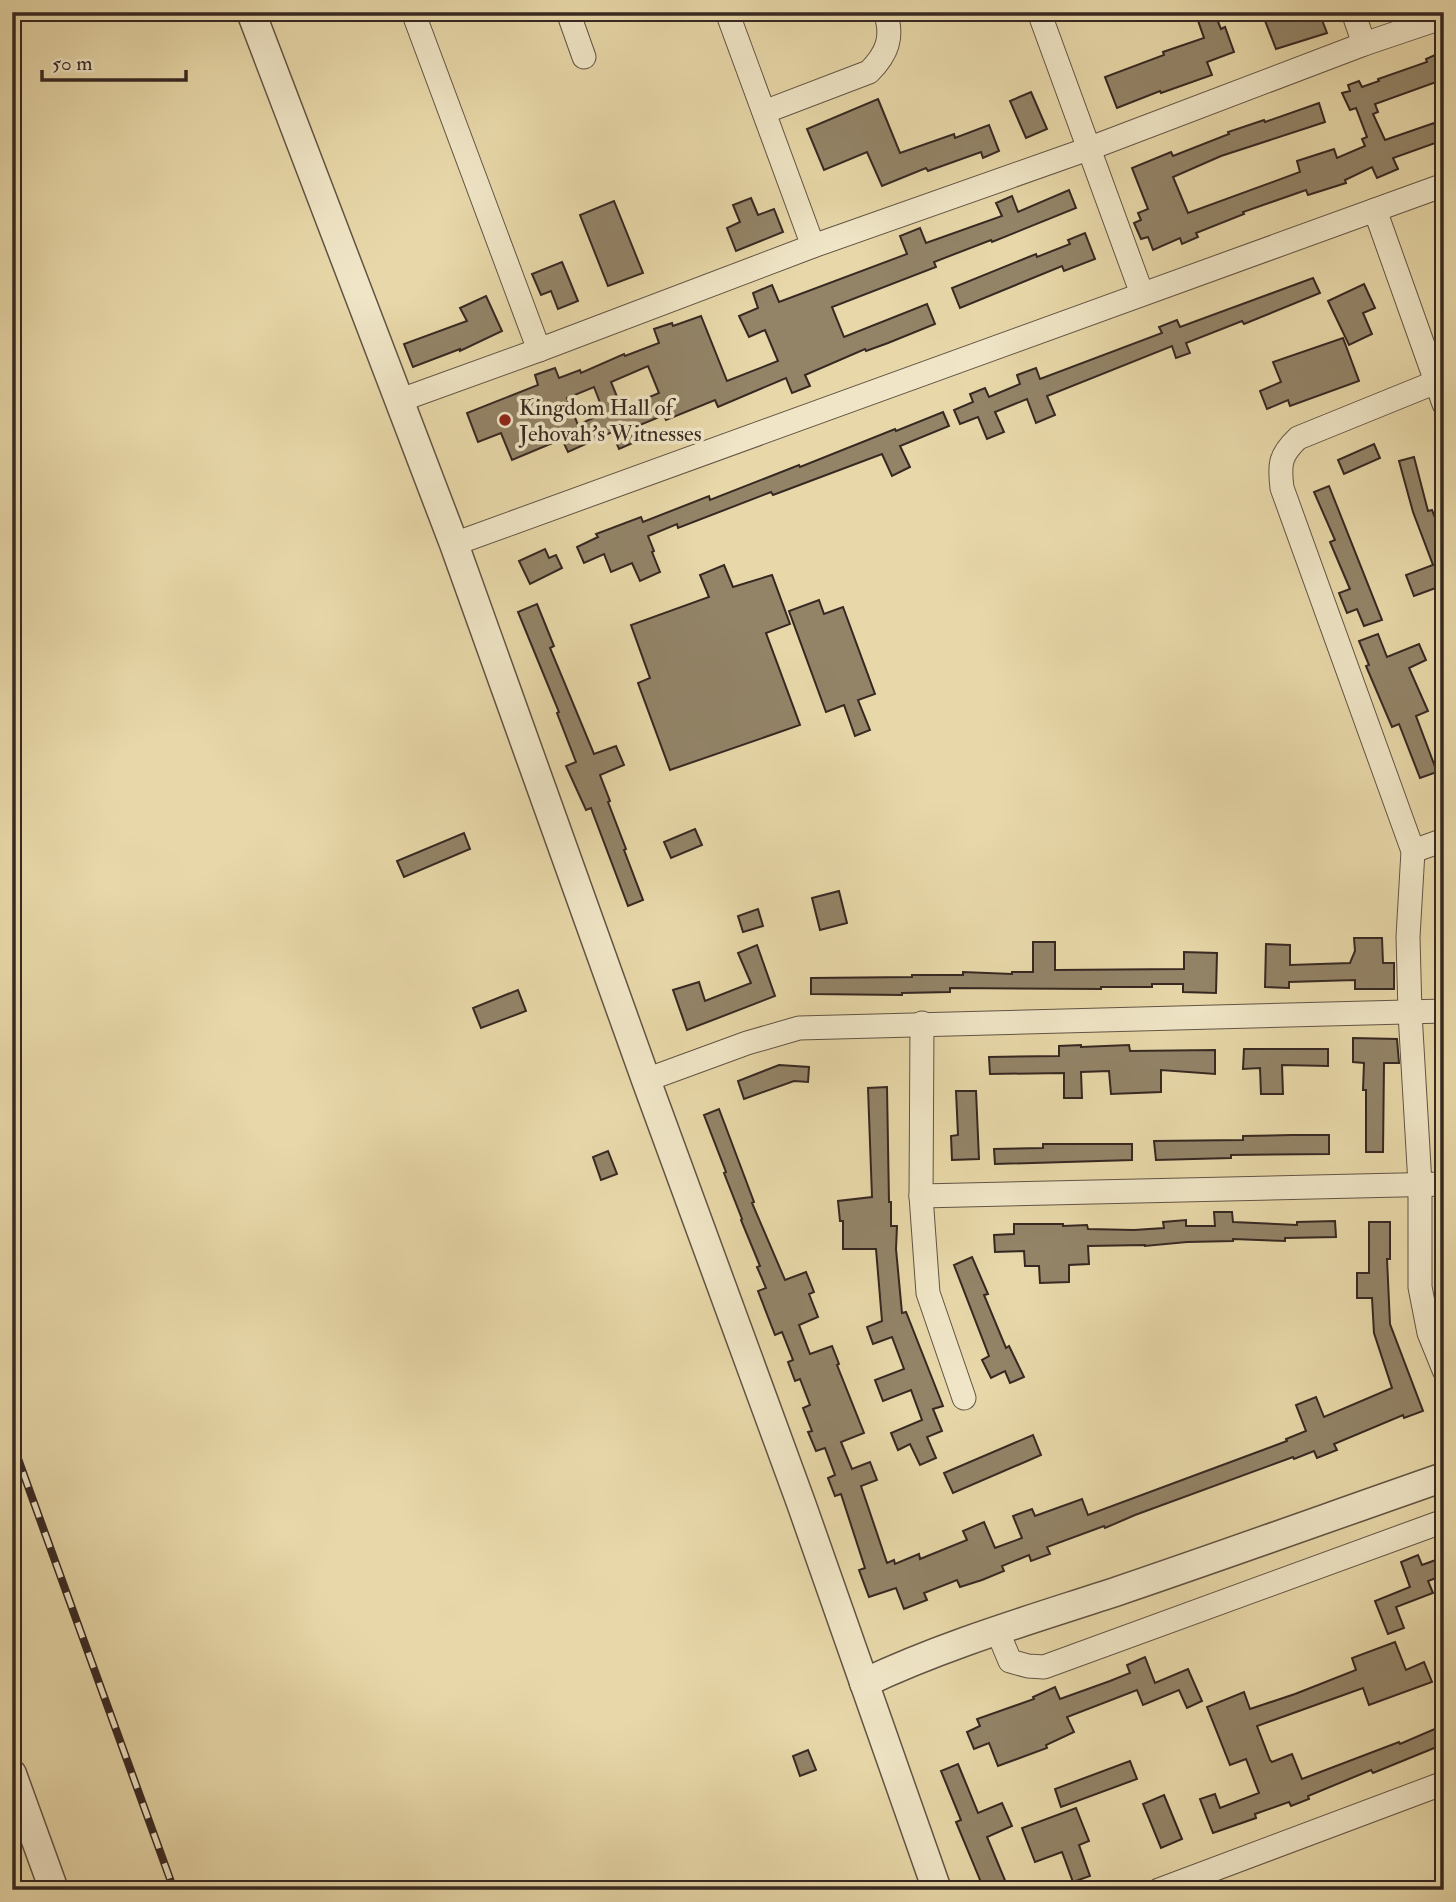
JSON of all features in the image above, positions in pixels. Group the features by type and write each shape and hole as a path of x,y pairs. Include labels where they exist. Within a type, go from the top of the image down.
{"street":[{"path":"251,12 454,544 937,1890"},
{"path":"413,12 539,350"},
{"path":"568,12 584,57"},
{"path":"727,12 813,246"},
{"path":"764,112 869,72 887,48 890,35 885,12"},
{"path":"1039,12 1142,294"},
{"path":"1353,12 1364,44"},
{"path":"398,401 813,246 1088,149 1364,44 1444,17"},
{"path":"454,544 1444,185"},
{"path":"1376,210 1444,404"},
{"path":"1436,382 1298,438 1285,450 1279,470 1282,488 1412,851 1408,937 1409,1013 1420,1184 1419,1287 1429,1333 1444,1370"},
{"path":"1412,851 1444,840"},
{"path":"646,1080 781,1031 799,1028 1444,1012"},
{"path":"922,1023 921,1196 928,1293 964,1398"},
{"path":"921,1196 1444,1184"},
{"path":"864,1683 997,1630 1204,1562 1444,1477"},
{"path":"997,1630 1010,1661 1044,1667 1444,1521"},
{"path":"12,1774 54,1890"},
{"path":"1159,1890 1441,1791"}],"building":[{"path":"1195,12 1214,12 1221,29 1225,27 1234,52 1207,62 1212,75 1117,108 1105,77 1204,38"},
{"path":"1281,12 1319,12 1327,33 1276,49 1264,18"},
{"path":"1444,51 1444,100 1436,82 1375,104 1378,112 1373,114 1385,140 1434,123 1441,141 1393,158 1398,169 1377,178 1372,167 1345,180 1346,183 1308,195 1306,190 1243,212 1244,214 1196,233 1198,237 1182,244 1180,238 1153,250 1148,237 1141,239 1134,223 1141,220 1138,213 1148,209 1132,168 1171,152 1173,156 1229,134 1228,132 1319,103 1325,122 1221,156 1173,177 1188,213 1300,172 1297,161 1334,149 1337,158 1365,146 1362,139 1367,137 1356,108 1350,110 1342,93 1350,91 1348,85 1359,81 1362,87 1379,81 1378,79 1427,62 1426,59"},
{"path":"1031,92 1047,129 1026,138 1010,101"},
{"path":"878,99 900,153 954,134 955,138 989,125 999,151 983,158 981,152 928,171 926,168 882,186 867,152 824,170 807,129"},
{"path":"1069,190 1076,208 934,262 936,267 832,307 844,337 927,304 935,324 866,351 865,349 805,375 810,386 792,393 786,378 718,407 715,400 666,420 664,415 630,429 635,442 619,449 612,432 568,452 562,439 512,460 501,433 478,442 467,413 538,385 535,375 555,368 559,378 580,370 581,373 624,354 625,356 659,343 654,329 672,323 673,326 701,316 727,381 778,361 765,330 749,337 739,316 758,308 753,293 772,285 779,302 907,254 900,236 920,228 926,243 1002,216 996,203 1012,196 1018,212","holes":["648,366 659,393 622,409 611,382","594,387 604,413 578,425 567,398"]},
{"path":"751,198 758,215 774,209 783,232 736,251 727,228 740,222 733,205"},
{"path":"614,201 643,273 608,286 580,215"},
{"path":"1085,233 1095,259 1064,271 1062,266 960,308 952,288 1036,254 1037,257 1070,244 1068,240"},
{"path":"562,262 578,301 558,309 551,291 541,295 532,274"},
{"path":"1313,278 1320,293 1244,324 1242,321 1186,343 1190,353 1176,358 1172,346 1047,396 1055,415 1036,423 1027,399 995,412 1004,432 987,439 978,417 960,424 954,410 973,402 970,394 985,388 989,397 1020,384 1017,375 1036,368 1040,379 1162,333 1159,327 1177,320 1180,327"},
{"path":"1364,284 1375,308 1363,313 1372,334 1349,345 1328,301"},
{"path":"486,296 502,331 460,351 413,367 404,344 467,321 460,308"},
{"path":"1343,338 1359,381 1290,406 1288,400 1267,409 1260,391 1281,382 1273,362"},
{"path":"943,412 949,426 900,446 910,467 892,476 882,454 773,495 771,492 678,528 677,524 648,536 660,572 640,581 632,563 611,572 604,554 584,563 577,547 598,537 596,534 641,517 643,522 709,496 710,500"},
{"path":"1374,444 1380,458 1344,474 1338,460"},
{"path":"1414,457 1428,511 1432,510 1444,541 1444,590 1441,586 1414,596 1406,575 1433,565 1413,512 1399,461"},
{"path":"1329,486 1382,620 1364,626 1357,609 1347,613 1339,593 1350,589 1330,542 1335,540 1314,492"},
{"path":"545,549 549,558 556,555 562,568 530,584 519,561"},
{"path":"724,565 733,587 772,575 790,624 766,633 800,725 670,770 638,683 650,678 631,625 709,597 700,575"},
{"path":"819,600 824,614 843,607 875,694 858,700 870,730 855,736 844,705 826,712 789,611"},
{"path":"537,604 554,646 550,648 594,754 616,746 624,765 600,775 643,900 628,906 591,808 586,810 566,766 576,762 557,713 559,712 518,612"},
{"path":"1378,634 1387,657 1419,644 1426,660 1409,668 1428,711 1416,716 1437,772 1420,778 1399,724 1392,727 1366,666 1369,665 1359,641"},
{"path":"695,829 702,845 671,858 664,842"},
{"path":"464,833 470,849 404,877 397,861"},
{"path":"839,891 847,923 820,930 812,898"},
{"path":"758,909 763,926 743,932 738,916"},
{"path":"1354,938 1382,938 1383,963 1394,963 1394,989 1355,989 1355,980 1289,982 1289,988 1265,987 1266,944 1290,945 1290,965 1350,963 1355,951"},
{"path":"1033,942 1055,942 1055,970 1184,969 1184,952 1217,953 1216,993 1183,992 1183,984 1152,984 1152,987 1101,989 950,988 950,992 902,995 811,994 811,978 1033,972"},
{"path":"757,945 775,996 687,1030 673,990 699,982 705,1001 751,983 738,953"},
{"path":"518,990 526,1011 481,1028 473,1008"},
{"path":"1353,1038 1397,1039 1399,1063 1384,1063 1383,1152 1366,1152 1364,1063 1353,1062"},
{"path":"1129,1045 1130,1051 1215,1050 1215,1074 1161,1070 1161,1092 1111,1094 1109,1071 1081,1072 1082,1098 1064,1098 1064,1073 990,1074 989,1057 1059,1056 1059,1046"},
{"path":"1244,1049 1328,1049 1328,1066 1282,1065 1283,1094 1261,1094 1260,1068 1243,1069"},
{"path":"779,1065 809,1067 808,1082 794,1081 744,1099 738,1081"},
{"path":"887,1087 889,1202 891,1226 897,1226 896,1249 902,1313 906,1312 943,1406 933,1409 942,1431 927,1437 936,1458 920,1465 910,1444 898,1450 891,1433 922,1420 911,1390 883,1401 875,1380 904,1369 892,1337 873,1344 867,1327 882,1321 876,1249 843,1249 843,1221 840,1221 838,1201 872,1197 868,1088"},
{"path":"956,1091 976,1091 979,1159 952,1160 951,1136 958,1135"},
{"path":"719,1109 754,1202 752,1203 785,1280 806,1272 814,1292 809,1294 818,1317 799,1325 810,1354 832,1346 839,1364 837,1365 864,1433 841,1442 852,1469 870,1462 877,1480 861,1486 887,1563 894,1560 895,1564 919,1554 920,1559 967,1540 963,1531 984,1522 995,1548 1022,1538 1013,1516 1032,1509 1035,1516 1082,1499 1088,1515 1287,1441 1286,1439 1306,1431 1296,1405 1316,1397 1324,1417 1392,1388 1374,1333 1372,1298 1357,1298 1357,1273 1369,1273 1369,1222 1390,1222 1390,1259 1387,1259 1390,1324 1423,1411 1404,1418 1403,1415 1334,1444 1337,1450 1317,1458 1314,1451 1294,1459 1293,1457 1047,1547 1050,1554 1031,1561 1029,1555 1002,1566 1004,1571 982,1580 960,1587 957,1580 924,1593 927,1600 904,1609 896,1588 869,1597 859,1570 865,1568 841,1494 835,1496 828,1478 835,1475 825,1448 816,1451 808,1432 812,1431 803,1408 810,1405 800,1379 795,1381 788,1362 793,1360 782,1332 775,1335 758,1291 766,1288 757,1267 760,1266 704,1115"},
{"path":"1329,1135 1329,1154 1231,1155 1231,1158 1156,1160 1154,1141 1243,1140 1243,1136"},
{"path":"1043,1144 1132,1144 1132,1160 995,1164 994,1149 1043,1148"},
{"path":"608,1151 617,1174 601,1180 593,1157"},
{"path":"1214,1212 1232,1212 1233,1222 1297,1225 1297,1222 1335,1221 1336,1237 1285,1238 1285,1241 1233,1239 1145,1246 1088,1246 1089,1264 1069,1265 1069,1282 1040,1283 1039,1266 1025,1266 1024,1251 995,1252 994,1235 1014,1234 1014,1224 1087,1225 1088,1229 1134,1230 1164,1228 1163,1222 1186,1220 1186,1226 1215,1226"},
{"path":"972,1257 1006,1348 1009,1346 1024,1377 1010,1383 1005,1371 991,1378 982,1360 989,1356 954,1265"},
{"path":"1033,1435 1041,1455 953,1493 944,1473"},
{"path":"1418,1555 1422,1565 1444,1557 1444,1575 1428,1581 1433,1593 1396,1607 1404,1628 1388,1634 1375,1601 1410,1587 1401,1562"},
{"path":"1395,1642 1406,1670 1424,1662 1432,1682 1369,1705 1363,1688 1257,1726 1270,1760 1272,1762 1292,1754 1302,1779 1399,1742 1400,1744 1444,1725 1444,1744 1373,1773 1371,1770 1308,1796 1309,1799 1291,1806 1289,1802 1255,1814 1256,1818 1213,1833 1200,1799 1215,1794 1220,1808 1259,1793 1246,1759 1230,1765 1207,1707 1244,1692 1250,1709 1295,1694 1356,1670 1352,1658"},
{"path":"1145,1657 1155,1683 1188,1669 1202,1701 1187,1708 1179,1690 1143,1705 1137,1690 1067,1717 1074,1732 1046,1745 1047,1748 998,1766 989,1743 974,1749 967,1732 980,1726 977,1719 1034,1699 1033,1697 1055,1687 1060,1699 1110,1681 1130,1673 1127,1665"},
{"path":"808,1750 816,1770 800,1776 793,1756"},
{"path":"1130,1761 1137,1779 1061,1807 1055,1789"},
{"path":"958,1764 978,1813 1002,1803 1012,1826 987,1837 1009,1890 984,1890 956,1822 961,1820 941,1771"},
{"path":"1164,1795 1182,1839 1161,1848 1143,1804"},
{"path":"1076,1808 1089,1841 1079,1845 1090,1876 1073,1882 1062,1852 1035,1862 1022,1828"}],"railway":[{"path":"12,1442 174,1890"}],"place":[{"name":"Kingdom Hall of Jehovah's Witnesses","path":"505,420"}]}
